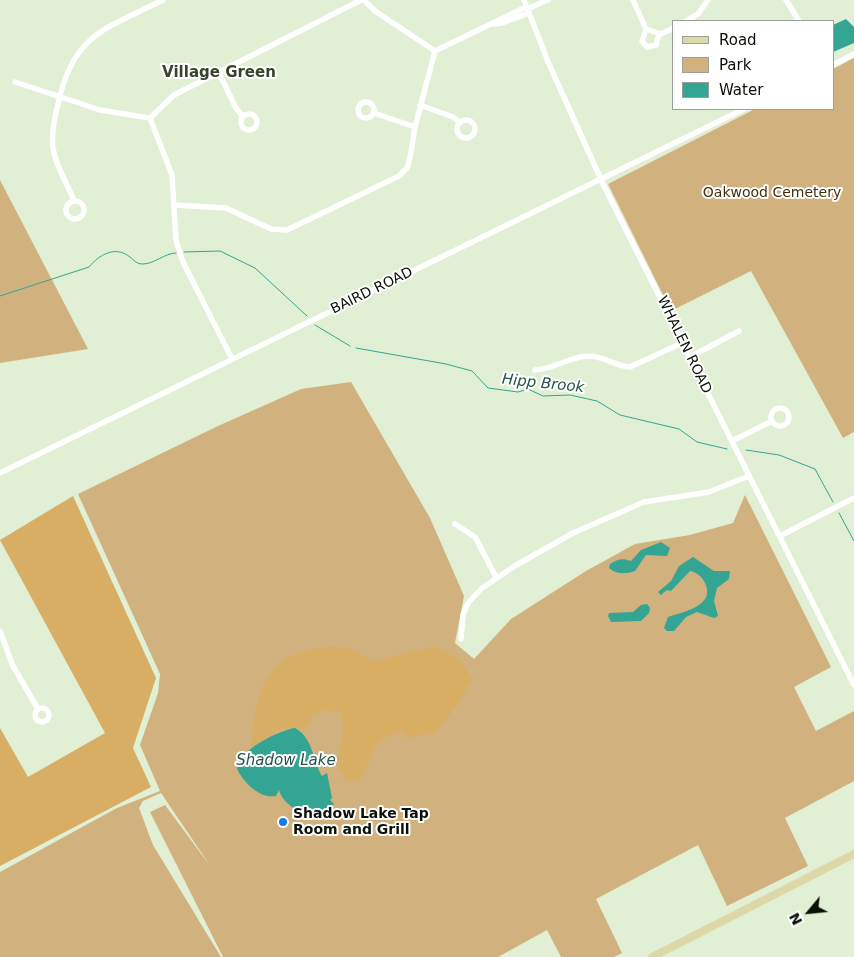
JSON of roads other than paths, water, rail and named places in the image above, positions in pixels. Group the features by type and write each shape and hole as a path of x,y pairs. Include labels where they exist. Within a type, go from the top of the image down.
{"main road":[{"path":"652,957 854,854"}],"street":[{"path":"74,202 53,151 52,132 59,98 73,62 82,46 92,36 162,0"},
{"path":"150,118 174,95 362,0 376,12 435,51"},
{"name":"WHALEN ROAD","path":"524,0 601,180 854,685"},
{"path":"174,204 226,208 271,229 287,230 404,172 410,158 420,105 435,51 494,24 502,23 548,0"},
{"path":"633,0 646,29 642,41 647,47 656,46 659,34"},
{"path":"688,20 698,14 708,0"},
{"path":"786,0 799,20"},
{"path":"646,29 659,34 672,28"},
{"path":"834,64 854,54"},
{"path":"219,73 243,117"},
{"path":"15,82 100,110 150,118"},
{"path":"420,105 453,117 460,123"},
{"name":"BAIRD ROAD","path":"0,473 742,110"},
{"path":"374,113 415,127"},
{"path":"150,118 169,164 176,240 183,262 232,359"},
{"path":"690,357 739,331"},
{"path":"535,370 547,369 572,358 586,356 600,357 630,367 682,343"},
{"path":"732,441 772,421"},
{"path":"461,639 463,615 466,607 475,595 496,578 573,533 644,502 709,492 750,476"},
{"path":"780,536 854,498"},
{"path":"455,524 476,537 496,578"},
{"path":"0,631 13,666 38,709"}],"water":[{"path":"846,19 854,27 854,43 834,52 834,25"},
{"path":"661,542 670,548 667,556 646,555 635,571 628,573 618,573 609,568 610,564 618,560 631,561 641,550"},
{"path":"693,557 714,571 730,571 729,579 717,588 714,601 718,616 714,618 697,612 686,617 674,631 667,631 664,628 668,617 696,607 706,597 707,591 704,581 697,574 690,571 671,591 667,590 661,595 658,592 671,581 679,566"},
{"path":"647,604 650,608 649,613 641,621 611,622 608,616 609,613 633,612 641,605"},
{"name":"Shadow Lake","path":"295,728 306,738 322,776 327,773 332,798 330,800 334,804 328,811 320,815 303,813 295,809 287,803 279,790 276,796 264,795 258,792 244,780 237,769 244,755 260,742"}],"waterway":[{"name":"Hipp Brook","path":"184,252 220,251 255,268 307,316"},
{"name":"Hipp Brook","path":"0,296 89,267 102,255 108,253 124,253 137,263 143,264 176,253"},
{"name":"Hipp Brook","path":"315,325 350,346"},
{"name":"Hipp Brook","path":"356,348 446,364 472,371 488,388 518,392 528,389 543,396 570,395 597,401 620,415 679,429 697,442 727,449"},
{"name":"Hipp Brook","path":"746,450 779,455 815,469 833,502"},
{"name":"Hipp Brook","path":"839,513 854,541"}],"place":[{"name":"Shadow Lake Tap Room and Grill","path":"283,822"}],"district":[{"name":"Village Green","path":"219,73"}],"park label":[{"name":"Oakwood Cemetery","path":"772,193"}]}
